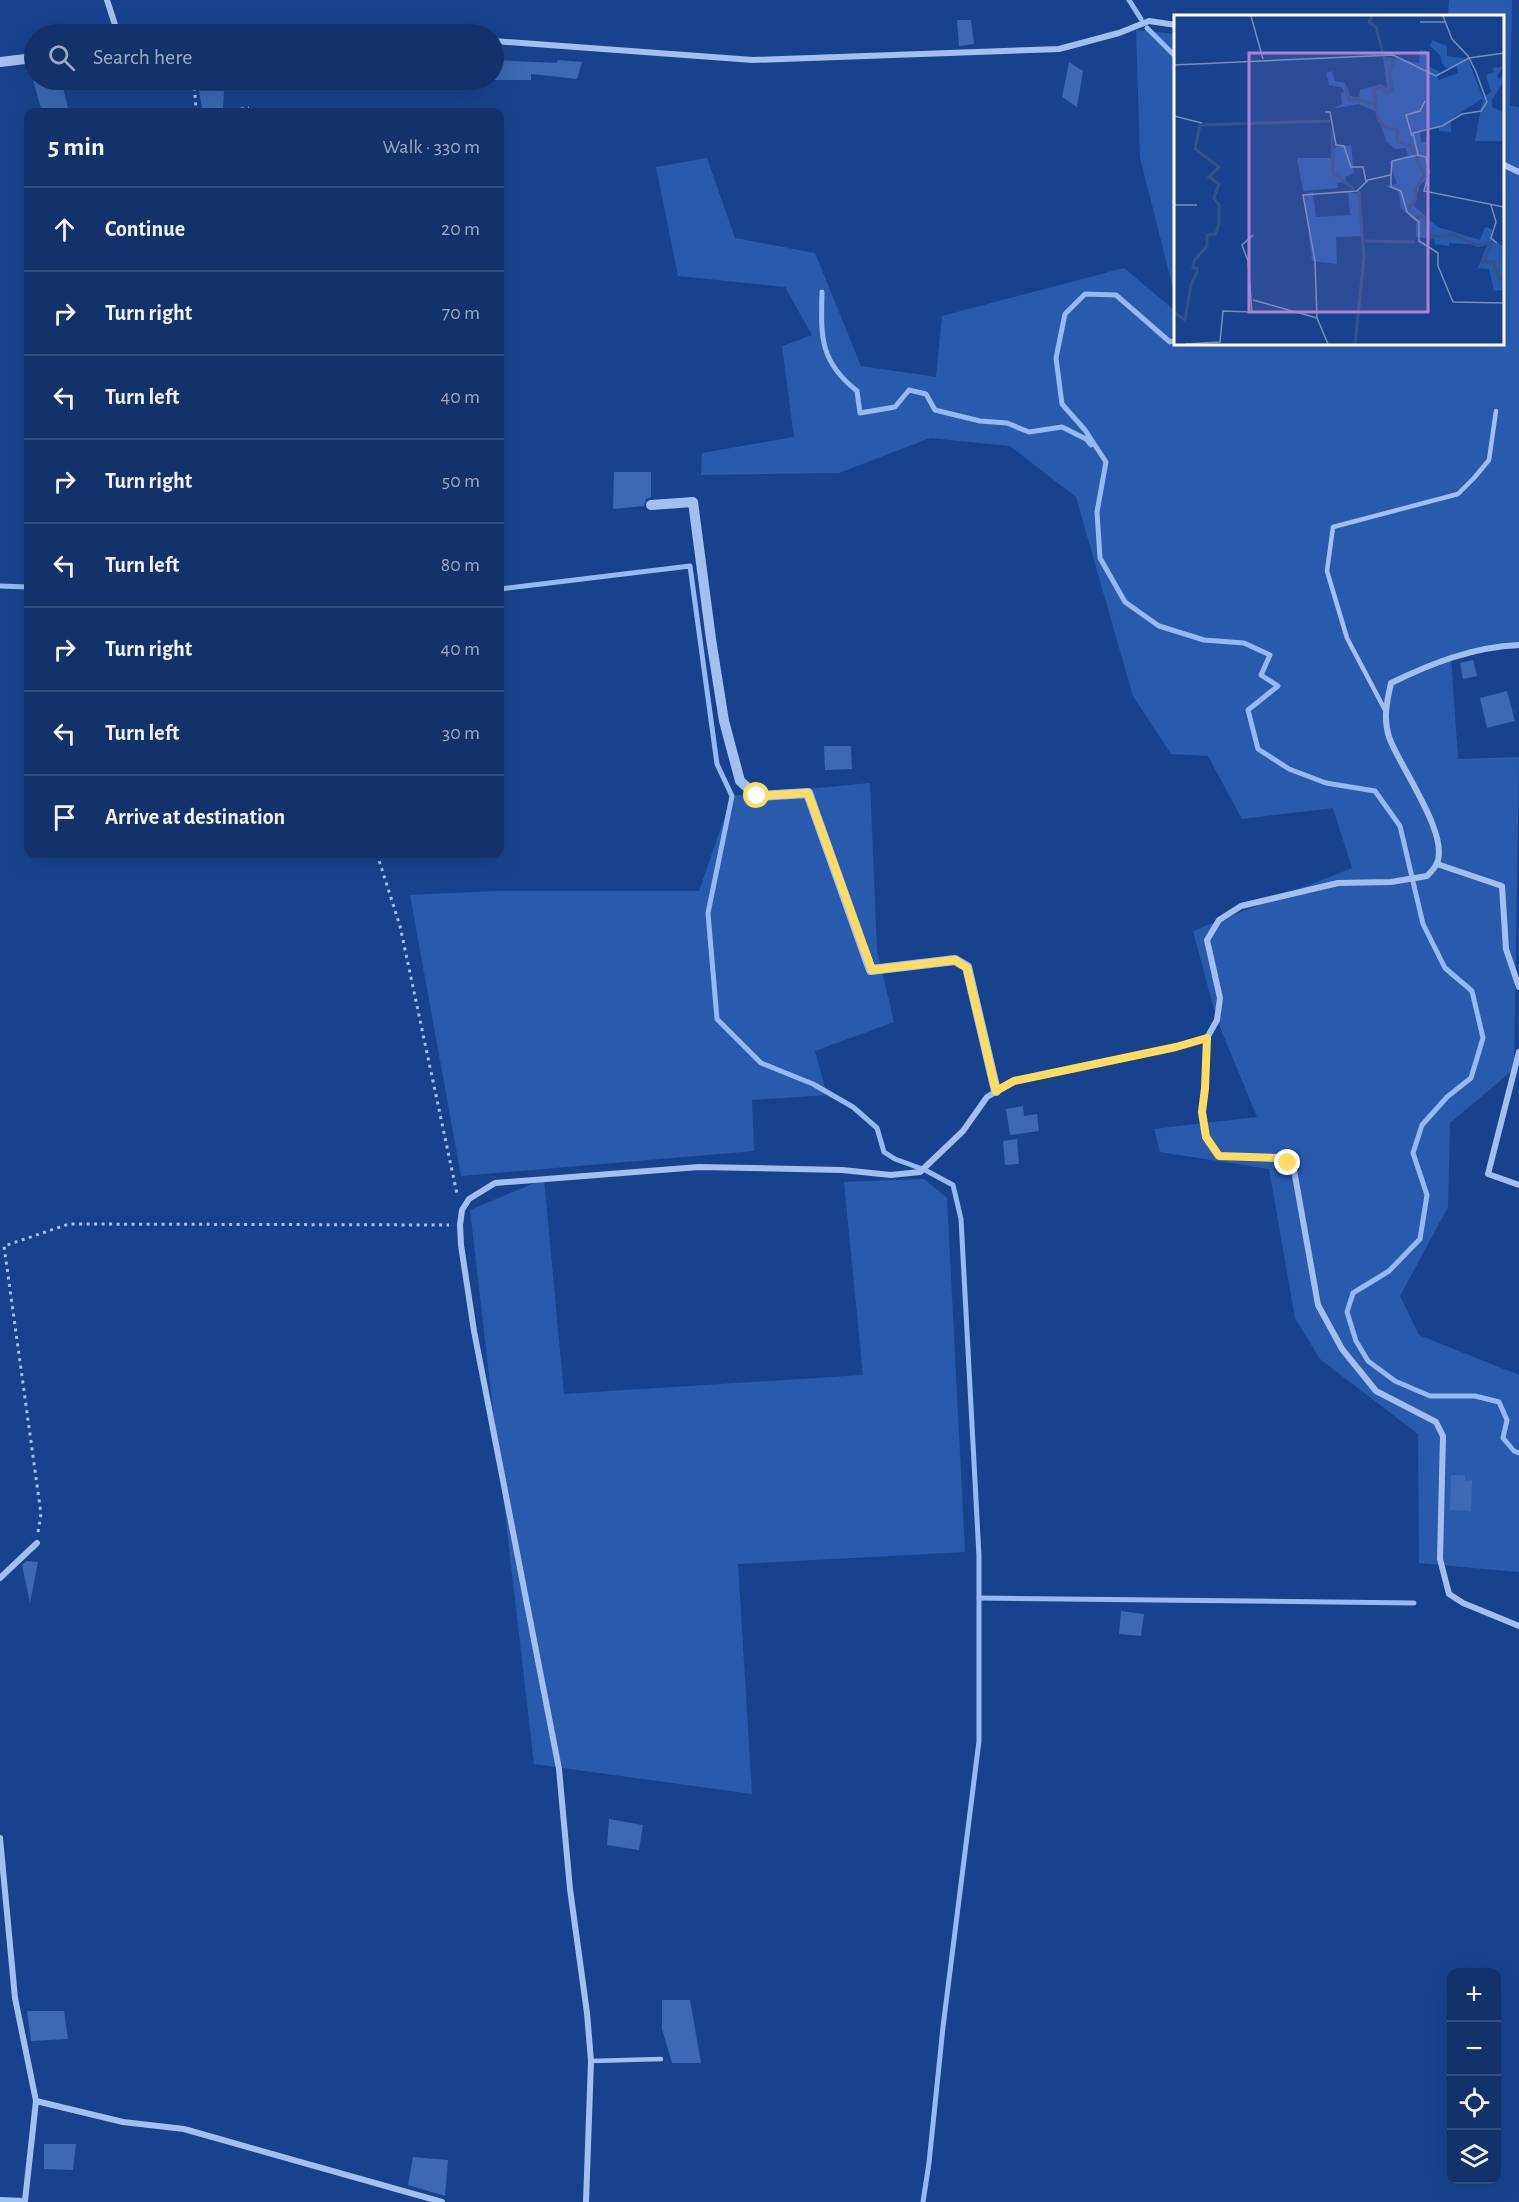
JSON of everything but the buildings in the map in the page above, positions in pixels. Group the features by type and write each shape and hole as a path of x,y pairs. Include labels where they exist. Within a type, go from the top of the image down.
{"street":[{"path":"107,0 115,24"},
{"path":"504,42 753,60 1059,50 1119,33 1149,21 1174,25"},
{"path":"0,62 24,59"},
{"path":"1504,164 1519,172"},
{"path":"651,505 693,502 724,721 740,781 757,796 808,793 872,970 955,960 967,968 996,1091"},
{"path":"1519,645 1494,646 1451,657 1391,682 1385,710 1389,738 1430,818 1439,847 1437,864 1427,876 1391,882 1338,883 1241,906 1219,920 1207,940 1220,998 1217,1020 1207,1038 1202,1112 1206,1137 1219,1156 1280,1158 1294,1170 1318,1305 1342,1349 1376,1391 1436,1422 1443,1436 1440,1559 1449,1594 1463,1603 1519,1626"},
{"path":"1437,864 1502,886 1506,950 1519,987"},
{"path":"586,2202 591,2061 587,2013 570,1889 559,1768 474,1331 461,1245 462,1210 470,1199 495,1183 699,1167 796,1168 891,1175 920,1172 963,1131 987,1097 1014,1081 1176,1047 1207,1038"},
{"path":"1519,1052 1488,1174 1519,1185"},
{"path":"0,1578 37,1543"},
{"path":"0,1838 15,1998 36,2101 25,2201 0,2200"},
{"path":"36,2101 123,2122 184,2129 442,2202"}],"lane":[{"path":"1385,710 1347,639 1327,572 1333,527 1458,494 1489,460 1496,411"},
{"path":"591,2061 661,2059"}],"path":[{"path":"195,90 196,108"},
{"path":"378,858 400,926 453,1181 462,1210"},
{"path":"37,1543 41,1514 4,1246 69,1224 460,1225"}],"shaded area":[{"path":"1449,0 1512,0 1510,106 1519,107 1519,645 1451,657 1458,759 1519,757 1514,1069 1450,1123 1448,1207 1400,1296 1419,1335 1519,1375 1519,1572 1419,1563 1418,1434 1320,1359 1295,1318 1269,1169 1160,1152 1154,1129 1257,1117 1217,1020 1193,931 1352,868 1333,808 1242,819 1208,756 1171,754 1133,696 1076,497 1010,446 930,438 839,473 701,475 702,453 794,437 782,346 812,335 785,287 678,276 656,167 707,158 735,238 815,253 861,366 936,377 942,316 1124,268 1174,310 1174,345 1504,345 1504,15 1448,15"},
{"path":"1136,30 1174,34 1174,292 1140,158"},
{"path":"870,783 877,950 894,1022 815,1051 827,1095 752,1100 754,1151 461,1176 410,895 497,891 699,891 732,796"},
{"path":"544,1179 564,1394 863,1375 844,1182 924,1179 947,1198 965,1552 738,1564 752,1794 534,1764 470,1210"}],"waterway":[{"path":"1129,0 1141,19"},
{"path":"1147,28 1174,55"},
{"path":"822,292 825,347 835,369 857,391 860,413 895,407 909,390 926,394 935,410 980,421 1007,423 1029,432 1062,427 1086,439 1091,445"},
{"path":"1174,341 1170,342 1116,295 1085,294 1065,314 1056,358 1062,404 1085,430 1106,462 1097,512 1100,558 1125,602 1159,626 1204,640 1244,643 1270,655 1261,675 1278,686 1248,710 1258,749 1289,769 1326,783 1375,791 1400,826 1423,924 1445,968 1472,991 1483,1038 1471,1078 1447,1097 1422,1125 1413,1153 1427,1195 1420,1239 1389,1271 1353,1293 1347,1312 1356,1341 1368,1361 1395,1381 1430,1396 1475,1396 1499,1402 1507,1420 1503,1438 1514,1451 1519,1453"},
{"path":"504,589 690,566 717,764 732,796 708,913 717,1019 761,1063 813,1084 853,1107 877,1128 884,1152 953,1185 961,1219 979,1556 979,1741 923,2202"},
{"path":"0,586 24,587"},
{"path":"979,1598 1414,1603"}],"route":[{"path":"757,796 808,793 872,970 955,960 967,968 996,1091 1014,1081 1176,1047 1207,1038 1202,1112 1206,1137 1219,1156 1280,1158 1288,1163"}]}
